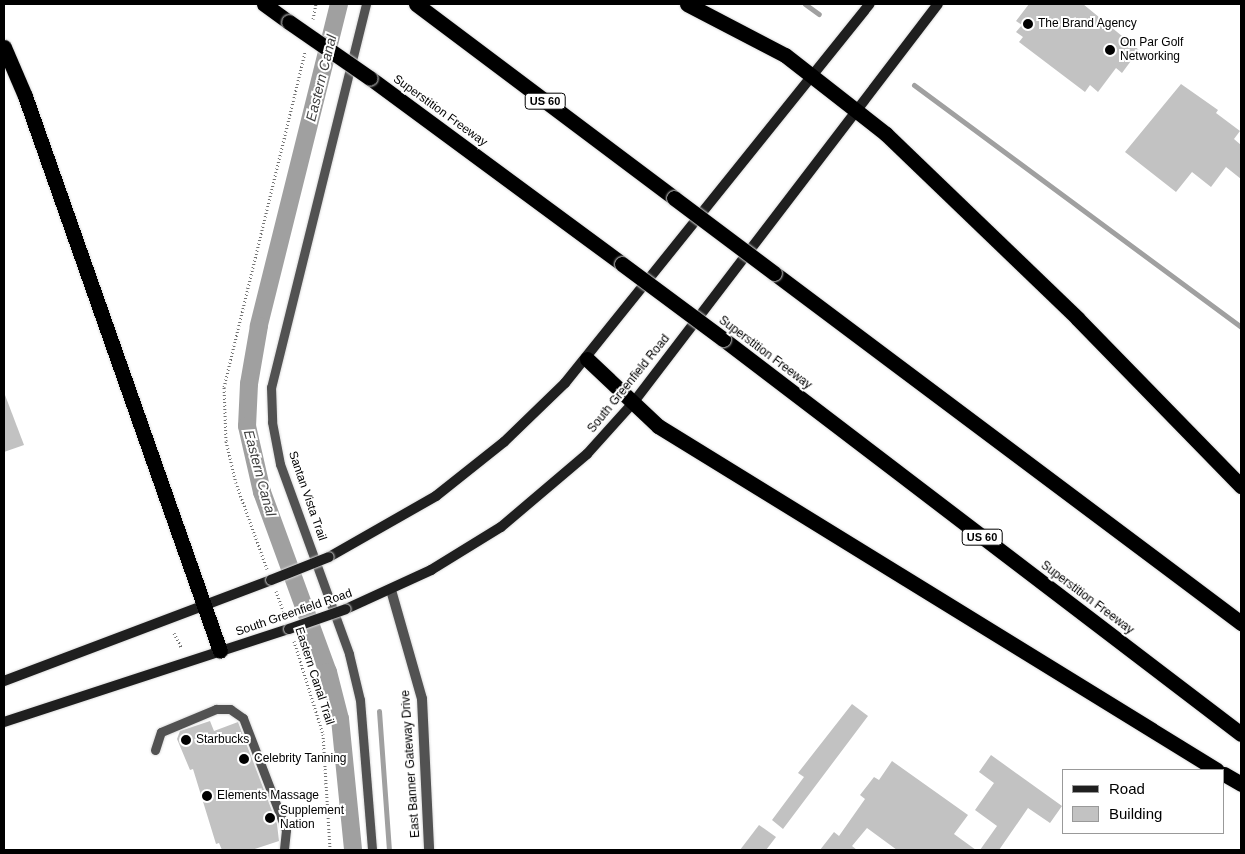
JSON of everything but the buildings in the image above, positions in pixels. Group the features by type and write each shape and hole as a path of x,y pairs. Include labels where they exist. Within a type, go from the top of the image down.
{"highway":[{"name":"Superstition Freeway","path":"264,4 370,78 723,339 1241,734"},
{"name":"US 60","path":"416,4 1241,623"},
{"path":"687,4 785,55 886,134 1078,318 1241,486"},
{"path":"4,47 25,96 220,651"},
{"path":"587,360 658,426 1215,769"},
{"path":"1225,775 1241,784"}],"main road":[{"path":"4,681 329,557 397,520 473,468 538,411 587,360 870,4"},
{"name":"South Greenfield Road","path":"4,722 289,629 346,608 391,590 501,527 575,466 633,403 938,4"}],"street":[{"name":"East Banner Gateway Drive","path":"391,590 422,699 429,850"}],"lane":[{"name":"Santan Vista Trail","path":"366,4 271,387 272,422 280,464 349,654 360,700 372,850"},
{"path":"155,750 161,732 216,709 230,709 243,718 286,830 284,850"}],"path":[{"path":"310,28 316,4"},
{"name":"Eastern Canal Trail","path":"306,45 224,386 226,441 234,474 289,629 323,734 330,850"},
{"path":"174,633 181,647"}],"waterway":[{"name":"Eastern Canal","path":"339,4 259,326 249,384 247,426 262,492 328,672 340,719 353,850"},
{"path":"805,4 819,14"},
{"path":"914,85 1241,327"},
{"path":"379,711 389,850"}],"place":[{"name":"The Brand Agency","path":"1028,24"},
{"name":"On Par Golf Networking","path":"1110,50"},
{"name":"Starbucks","path":"186,740"},
{"name":"Celebrity Tanning","path":"244,759"},
{"name":"Elements Massage","path":"207,796"},
{"name":"Supplement Nation","path":"270,818"}]}
